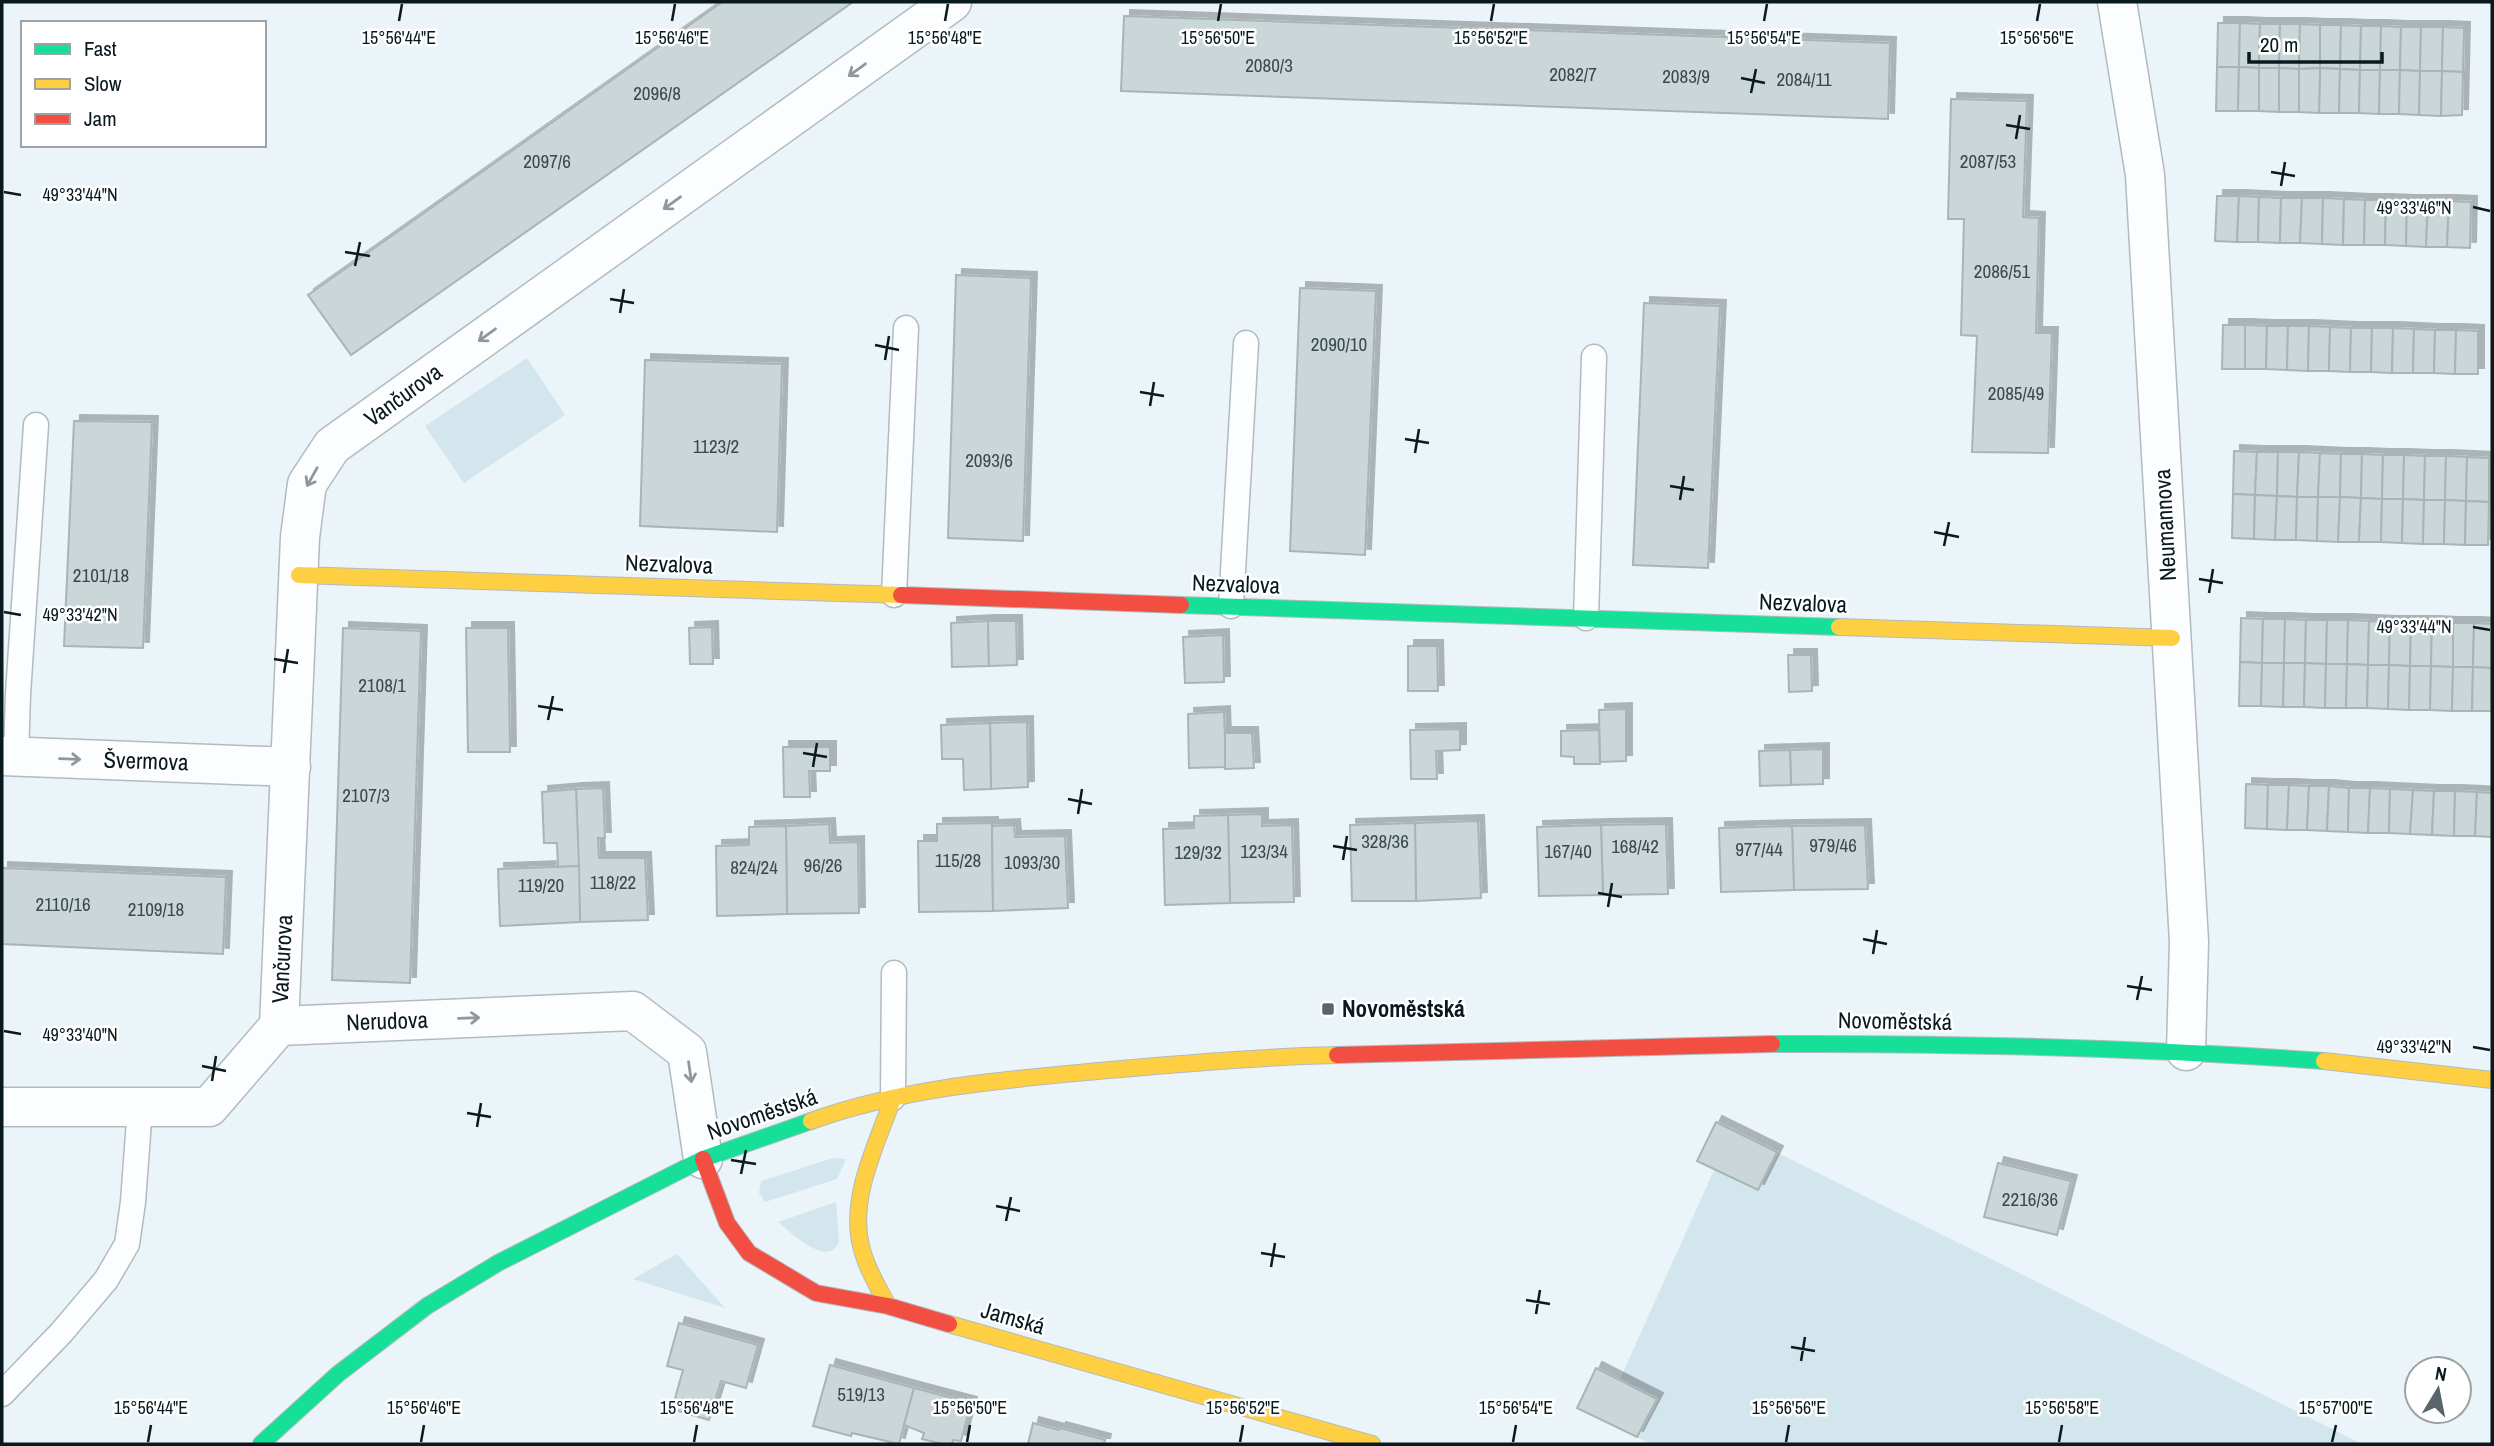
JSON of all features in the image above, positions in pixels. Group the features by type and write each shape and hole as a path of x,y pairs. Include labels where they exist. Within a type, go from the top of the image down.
{"street":[{"name":"Vančurova","path":"279,1026 300,537 307,484 332,446 952,2"},
{"name":"Neumannova","path":"2119,3 2145,175 2189,942 2186,1051"},
{"name":"Nezvalova","path":"299,575 2172,638"},
{"name":"Švermova","path":"9,756 291,767"},
{"name":"Nerudova","path":"279,1026 633,1011 687,1052 703,1159"},
{"path":"2,1107 209,1107 279,1026"},
{"name":"Novoměstská","path":"261,1444 338,1374 427,1306 498,1263 703,1159 816,1119 893,1098 985,1082 1257,1057 1905,1043 2186,1051 2357,1063 2492,1080"},
{"path":"888,1306 874,1279 859,1237 858,1209 893,1098"},
{"name":"Jamská","path":"703,1159 727,1223 749,1253 817,1293 888,1306 1372,1444"}],"lane":[{"path":"894,595 906,328"},
{"path":"1231,607 1246,343"},
{"path":"1586,618 1594,357"},
{"path":"9,756 18,694 36,425"},
{"path":"893,1098 894,973"},
{"path":"2,1394 97,1291 127,1244 133,1202 139,1107"}],"shaded area":[{"path":"527,358 565,415 464,483 425,426"},
{"path":"1716,1122 2362,1444 1651,1444 1577,1408 1596,1368 1620,1379 1714,1170 1697,1161"},
{"path":"833,1158 846,1159 837,1179 765,1202 759,1193 761,1181"},
{"path":"836,1202 839,1242 826,1252 809,1246 778,1222"},
{"path":"677,1254 725,1308 633,1279"}],"building":[{"path":"722,2 853,2 351,355 308,295"},
{"path":"1124,16 1890,43 1888,119 1121,91"},
{"path":"2218,23 2240,23 2239,67 2217,67"},
{"path":"2240,23 2260,24 2259,68 2239,67"},
{"path":"2260,24 2280,24 2279,68 2259,68"},
{"path":"2280,24 2300,24 2299,69 2279,68"},
{"path":"2300,24 2320,25 2320,68 2299,69"},
{"path":"2320,25 2341,25 2340,69 2320,68"},
{"path":"2341,25 2361,26 2360,70 2340,69"},
{"path":"2361,26 2381,26 2380,70 2360,70"},
{"path":"2381,26 2401,27 2400,70 2380,70"},
{"path":"2401,27 2421,27 2420,71 2400,70"},
{"path":"2421,27 2443,27 2442,71 2420,71"},
{"path":"2443,27 2464,28 2463,72 2442,71"},
{"path":"2217,67 2239,67 2238,111 2216,111"},
{"path":"2239,67 2259,68 2259,111 2238,111"},
{"path":"2259,68 2279,68 2279,112 2259,111"},
{"path":"2279,68 2299,69 2299,112 2279,112"},
{"path":"2320,68 2340,69 2339,113 2319,113"},
{"path":"2320,68 2319,113 2299,112 2299,69"},
{"path":"2340,69 2360,70 2359,113 2339,113"},
{"path":"2360,70 2380,70 2379,114 2359,113"},
{"path":"2380,70 2400,70 2399,114 2379,114"},
{"path":"2400,70 2420,71 2419,115 2399,114"},
{"path":"2420,71 2442,71 2441,116 2419,115"},
{"path":"2442,71 2463,72 2462,115 2441,116"},
{"path":"1951,99 2027,101 2023,217 2039,218 2036,333 2052,333 2048,453 1972,452 1977,336 1961,335 1964,219 1948,219"},
{"path":"2217,196 2239,196 2237,242 2215,241"},
{"path":"2239,196 2259,197 2258,242 2237,242"},
{"path":"2259,197 2281,198 2280,243 2258,242"},
{"path":"2281,198 2302,198 2300,243 2280,243"},
{"path":"2302,198 2323,198 2322,244 2300,243"},
{"path":"2323,198 2344,199 2343,245 2322,244"},
{"path":"2344,199 2365,200 2364,245 2343,245"},
{"path":"2365,200 2386,200 2385,245 2364,245"},
{"path":"2386,200 2407,201 2406,246 2385,245"},
{"path":"2407,201 2428,201 2426,247 2406,246"},
{"path":"2428,201 2449,201 2447,247 2426,247"},
{"path":"2449,201 2471,202 2470,248 2447,247"},
{"path":"956,275 1031,278 1023,541 948,538"},
{"path":"1300,288 1376,291 1365,555 1290,551"},
{"path":"1644,303 1720,306 1708,568 1633,565"},
{"path":"2223,325 2245,325 2245,369 2222,369"},
{"path":"2245,325 2267,326 2266,369 2245,369"},
{"path":"2267,326 2288,326 2287,370 2266,369"},
{"path":"2288,326 2309,326 2308,371 2287,370"},
{"path":"2309,326 2330,327 2329,371 2308,371"},
{"path":"2330,327 2351,328 2350,372 2329,371"},
{"path":"2351,328 2372,328 2371,372 2350,372"},
{"path":"2372,328 2393,328 2392,373 2371,372"},
{"path":"2393,328 2414,329 2413,373 2392,373"},
{"path":"2414,329 2435,330 2434,373 2413,373"},
{"path":"2435,330 2456,330 2455,374 2434,373"},
{"path":"2456,330 2478,331 2478,374 2455,374"},
{"path":"645,360 782,364 777,532 640,526"},
{"path":"74,421 152,422 143,648 64,646"},
{"path":"2234,451 2257,452 2255,495 2233,494"},
{"path":"2257,452 2278,452 2277,496 2255,495"},
{"path":"2278,452 2299,452 2297,497 2277,496"},
{"path":"2299,452 2320,453 2318,497 2297,497"},
{"path":"2320,453 2341,454 2340,497 2318,497"},
{"path":"2341,454 2362,454 2361,498 2340,497"},
{"path":"2362,454 2383,455 2382,499 2361,498"},
{"path":"2383,455 2404,455 2403,499 2382,499"},
{"path":"2404,455 2425,456 2424,500 2403,499"},
{"path":"2425,456 2446,456 2445,500 2424,500"},
{"path":"2446,456 2467,457 2466,501 2445,500"},
{"path":"2467,457 2489,458 2489,502 2466,501"},
{"path":"2233,494 2255,495 2254,539 2232,538"},
{"path":"2255,495 2277,496 2275,540 2254,539"},
{"path":"2277,496 2297,497 2296,540 2275,540"},
{"path":"2297,497 2318,497 2317,541 2296,540"},
{"path":"2318,497 2340,497 2338,542 2317,541"},
{"path":"2340,497 2361,498 2359,542 2338,542"},
{"path":"2361,498 2382,499 2381,542 2359,542"},
{"path":"2382,499 2403,499 2402,543 2381,542"},
{"path":"2403,499 2424,500 2423,544 2402,543"},
{"path":"2424,500 2445,500 2444,544 2423,544"},
{"path":"2445,500 2466,501 2465,545 2444,544"},
{"path":"2466,501 2489,502 2488,545 2465,545"},
{"path":"2241,618 2263,619 2262,663 2240,662"},
{"path":"2263,619 2285,619 2284,663 2262,663"},
{"path":"2285,619 2306,620 2305,663 2284,663"},
{"path":"2306,620 2327,620 2326,664 2305,663"},
{"path":"2327,620 2348,620 2347,664 2326,664"},
{"path":"2348,620 2369,621 2368,665 2347,664"},
{"path":"988,621 989,666 952,667 951,623"},
{"path":"988,621 1016,621 1017,665 989,666"},
{"path":"2369,621 2390,622 2389,665 2368,665"},
{"path":"2390,622 2411,622 2410,666 2389,665"},
{"path":"2411,622 2432,622 2431,666 2410,666"},
{"path":"2432,622 2453,623 2453,667 2431,666"},
{"path":"2453,623 2474,623 2473,667 2453,667"},
{"path":"2474,623 2492,624 2492,668 2473,667"},
{"path":"712,627 713,664 690,664 689,628"},
{"path":"343,628 421,631 410,983 332,980"},
{"path":"466,628 508,628 510,752 468,752"},
{"path":"1223,635 1224,682 1185,683 1183,637"},
{"path":"1408,646 1437,646 1438,691 1408,691"},
{"path":"1788,655 1811,655 1812,691 1789,692"},
{"path":"2240,662 2262,663 2261,706 2239,706"},
{"path":"2262,663 2284,663 2283,707 2261,706"},
{"path":"2284,663 2305,663 2304,707 2283,707"},
{"path":"2305,663 2326,664 2325,708 2304,707"},
{"path":"2326,664 2347,664 2346,708 2325,708"},
{"path":"2347,664 2368,665 2367,708 2346,708"},
{"path":"2368,665 2389,665 2388,709 2367,708"},
{"path":"2389,665 2410,666 2409,710 2388,709"},
{"path":"2410,666 2431,666 2430,710 2409,710"},
{"path":"2431,666 2453,667 2452,711 2430,710"},
{"path":"2453,667 2473,667 2472,711 2452,711"},
{"path":"2473,667 2492,668 2492,711 2472,711"},
{"path":"1626,709 1626,761 1600,762 1599,710"},
{"path":"1224,712 1226,767 1189,768 1188,714"},
{"path":"1027,722 1028,787 991,789 990,723"},
{"path":"990,723 991,789 964,790 963,759 942,759 941,725"},
{"path":"1460,729 1460,750 1436,751 1437,779 1411,779 1410,730"},
{"path":"1599,730 1600,764 1574,764 1574,757 1561,756 1561,731"},
{"path":"1225,733 1252,733 1254,768 1225,769"},
{"path":"783,747 830,747 830,771 809,771 810,797 784,797"},
{"path":"1823,749 1823,784 1791,785 1790,750"},
{"path":"1790,750 1791,785 1760,786 1759,751"},
{"path":"2246,784 2268,785 2267,829 2245,828"},
{"path":"2268,785 2289,785 2287,830 2267,829"},
{"path":"2289,785 2309,786 2307,830 2287,830"},
{"path":"2309,786 2329,786 2327,831 2307,830"},
{"path":"2329,786 2349,788 2348,832 2327,831"},
{"path":"603,788 605,838 598,838 599,858 645,858 648,920 580,922 576,789"},
{"path":"2349,788 2370,788 2368,833 2348,832"},
{"path":"2370,788 2390,789 2389,833 2368,833"},
{"path":"576,789 579,866 558,867 557,843 544,843 542,792"},
{"path":"2390,789 2413,790 2410,834 2389,833"},
{"path":"2413,790 2434,791 2432,835 2410,834"},
{"path":"2434,791 2455,791 2454,836 2432,835"},
{"path":"2455,791 2477,792 2475,836 2454,836"},
{"path":"2477,792 2492,793 2492,837 2475,836"},
{"path":"1262,814 1262,826 1292,825 1294,902 1230,903 1228,815"},
{"path":"1228,815 1230,903 1165,905 1163,829 1194,828 1194,816"},
{"path":"1478,821 1481,898 1416,901 1415,823"},
{"path":"992,823 993,911 919,912 918,841 937,841 937,824"},
{"path":"1415,823 1416,901 1352,901 1350,825"},
{"path":"829,824 830,843 858,842 859,913 787,914 786,826"},
{"path":"1666,824 1668,894 1603,895 1601,825"},
{"path":"1014,825 1015,837 1065,836 1068,908 993,911 992,826"},
{"path":"1601,825 1603,895 1539,896 1537,827"},
{"path":"1865,825 1868,889 1794,890 1792,826"},
{"path":"786,826 787,914 717,916 716,846 749,845 749,827"},
{"path":"1792,826 1794,890 1721,892 1719,828"},
{"path":"579,866 580,922 500,926 498,869"},
{"path":"2,868 226,877 223,954 2,944"},
{"path":"1716,1122 1777,1152 1758,1190 1697,1161"},
{"path":"1998,1163 2071,1181 2057,1235 1984,1217"},
{"path":"679,1323 758,1345 746,1388 721,1381 709,1420 672,1409 683,1370 667,1366"},
{"path":"830,1365 914,1388 899,1444 813,1426"},
{"path":"1596,1368 1657,1399 1637,1437 1577,1408"},
{"path":"914,1388 971,1403 961,1441 953,1440 952,1444 943,1444 922,1439 924,1433 904,1425"},
{"path":"1033,1423 1105,1440 1104,1444 1028,1444"}],"traffic: fast":[{"path":"1181,605 1839,627"},
{"path":"1772,1044 2048,1047 2324,1061"},
{"path":"261,1444 338,1374 427,1306 498,1263 703,1159 811,1121"}],"traffic: slow":[{"path":"299,575 901,595"},
{"path":"1839,627 2172,638"},
{"path":"811,1121 917,1093 989,1082 1188,1063 1337,1055"},
{"path":"2324,1061 2492,1080"},
{"path":"888,1306 863,1254 858,1227 866,1171 893,1098"},
{"path":"949,1324 1372,1444"}],"traffic: jam":[{"path":"901,595 1181,605"},
{"path":"1337,1055 1772,1044"},
{"path":"703,1159 727,1223 749,1253 816,1293 888,1306 949,1324"}],"place":[{"name":"Novoměstská","path":"1328,1009"}]}
